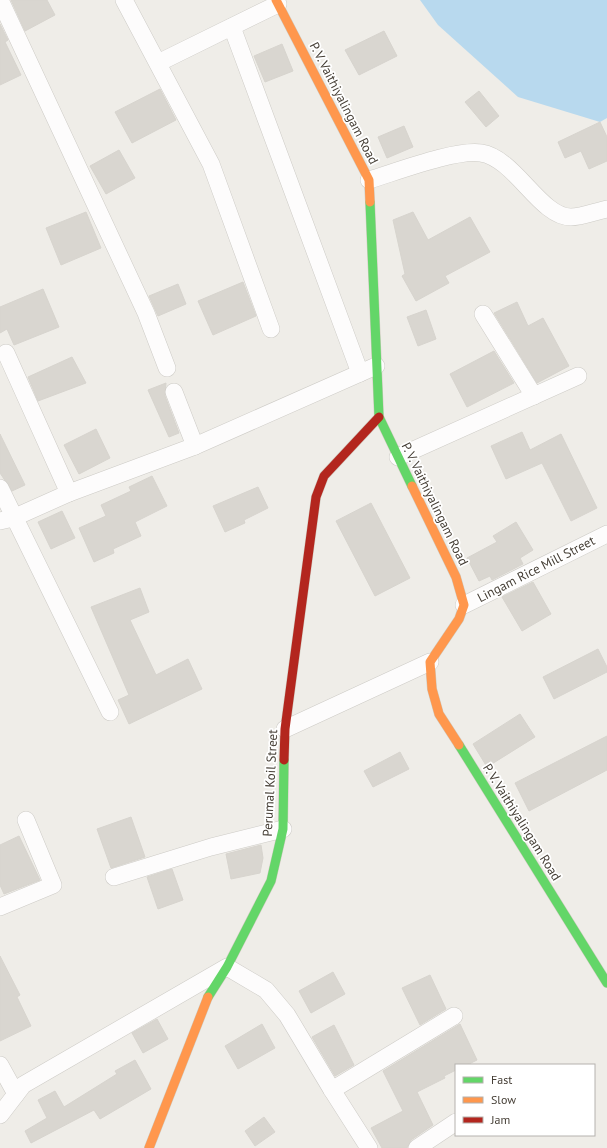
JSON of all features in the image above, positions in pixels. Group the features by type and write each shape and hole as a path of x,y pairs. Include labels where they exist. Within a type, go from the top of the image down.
{"street":[{"path":"0,0 146,313 167,368"},
{"path":"124,0 211,164 271,329"},
{"path":"158,63 232,27 277,2"},
{"name":"P. V. Vaithiyalingam Road","path":"277,2 369,180 379,417 456,577 464,605"},
{"path":"232,27 360,374"},
{"path":"369,180 462,153 481,153 496,158 541,200 561,215 571,217 607,209"},
{"path":"483,314 534,396"},
{"path":"6,353 69,493"},
{"path":"7,520 69,493 194,446 376,366"},
{"path":"398,457 578,376"},
{"path":"174,392 194,446"},
{"name":"Perumal Koil Street","path":"149,1148 206,1001 227,967 271,881 283,829 285,729 319,487 324,476 379,417"},
{"path":"0,488 7,520 110,712"},
{"name":"Lingam Rice Mill Street","path":"464,605 607,534"},
{"path":"285,729 430,662 459,619 464,605"},
{"name":"P. V. Vaithiyalingam Road","path":"430,662 432,689 439,714 607,983"},
{"path":"0,907 53,884 26,820"},
{"path":"114,877 211,847 283,829"},
{"path":"0,1115 23,1085 227,967 266,990 287,1015 369,1148"},
{"path":"332,1090 454,1016"},
{"path":"0,1065 16,1094"},
{"path":"417,1148 455,1123"}],"water":[{"path":"420,0 607,0 607,118 600,122 518,97 438,25"}],"building":[{"path":"11,0 47,0 55,15 25,31"},
{"path":"0,24 8,40 5,42 21,75 0,85"},
{"path":"384,31 397,56 359,75 345,50"},
{"path":"282,44 293,71 265,82 254,56"},
{"path":"160,89 176,120 132,143 115,112"},
{"path":"479,91 499,116 486,127 465,102"},
{"path":"600,122 607,137 607,161 589,169 581,151 565,158 558,142"},
{"path":"404,126 413,147 387,158 378,137"},
{"path":"119,150 135,178 106,194 90,166"},
{"path":"86,212 101,248 61,265 46,228"},
{"path":"413,212 428,240 470,217 490,252 445,276 449,283 416,301 402,276 405,274 393,220"},
{"path":"243,282 256,316 213,335 198,301"},
{"path":"178,284 186,304 158,316 149,296"},
{"path":"43,289 59,327 14,345 7,329 0,333 0,307"},
{"path":"517,302 528,326 543,318 569,366 537,383 494,313"},
{"path":"426,310 436,339 418,346 407,317"},
{"path":"494,351 514,383 467,407 450,374"},
{"path":"72,357 86,383 38,401 28,377"},
{"path":"166,383 165,396 179,433 169,437 148,390"},
{"path":"96,429 110,458 79,474 64,445"},
{"path":"522,432 530,450 561,434 597,508 571,521 542,463 506,479 491,446"},
{"path":"0,434 25,485 12,491 0,473"},
{"path":"152,476 167,506 135,522 141,536 113,549 114,553 94,562 79,528 106,516 101,505 131,491 129,487"},
{"path":"258,487 268,508 244,520 245,523 225,532 213,506"},
{"path":"371,503 410,578 375,596 336,521"},
{"path":"62,511 75,538 51,549 38,522"},
{"path":"516,522 533,550 520,558 523,564 492,580 490,576 479,581 467,558 497,542 493,536"},
{"path":"533,582 551,614 522,631 502,597"},
{"path":"140,588 149,612 130,620 156,675 188,659 202,689 129,724 118,700 129,695 91,607"},
{"path":"598,649 607,667 607,672 554,699 543,677"},
{"path":"520,714 535,737 487,767 473,744"},
{"path":"607,736 607,770 529,811 515,783"},
{"path":"400,752 409,769 373,787 364,771"},
{"path":"131,817 145,857 111,868 97,829"},
{"path":"19,836 40,880 4,894 0,885 0,845"},
{"path":"261,845 263,858 260,873 231,879 226,854"},
{"path":"172,869 183,900 158,909 147,877"},
{"path":"0,956 20,995 17,997 31,1026 0,1041"},
{"path":"333,972 345,994 311,1013 299,991"},
{"path":"430,975 446,1009 420,1025 402,988"},
{"path":"157,1019 168,1039 143,1053 132,1033"},
{"path":"262,1024 275,1048 238,1069 225,1046"},
{"path":"460,1024 477,1060 469,1064 455,1064 455,1070 444,1076 445,1078 417,1092 433,1125 411,1140 407,1148 382,1148 371,1128 403,1111 383,1071"},
{"path":"334,1025 354,1065 335,1076 312,1037"},
{"path":"135,1060 151,1089 100,1119 94,1110 31,1143 25,1131 47,1118 38,1100 55,1091 64,1107 117,1074 115,1071"},
{"path":"264,1117 275,1132 255,1146 245,1131"}],"traffic: fast":[{"path":"370,202 379,417 412,486"},
{"path":"459,745 607,983"},
{"path":"208,997 227,967 271,881 283,829 284,760"}],"traffic: slow":[{"path":"276,0 369,180 370,202"},
{"path":"412,486 456,577 464,605 459,619 430,662 432,689 439,714 459,745"},
{"path":"149,1148 208,997"}],"traffic: jam":[{"path":"284,760 285,729 316,497 324,476 379,417"}]}
